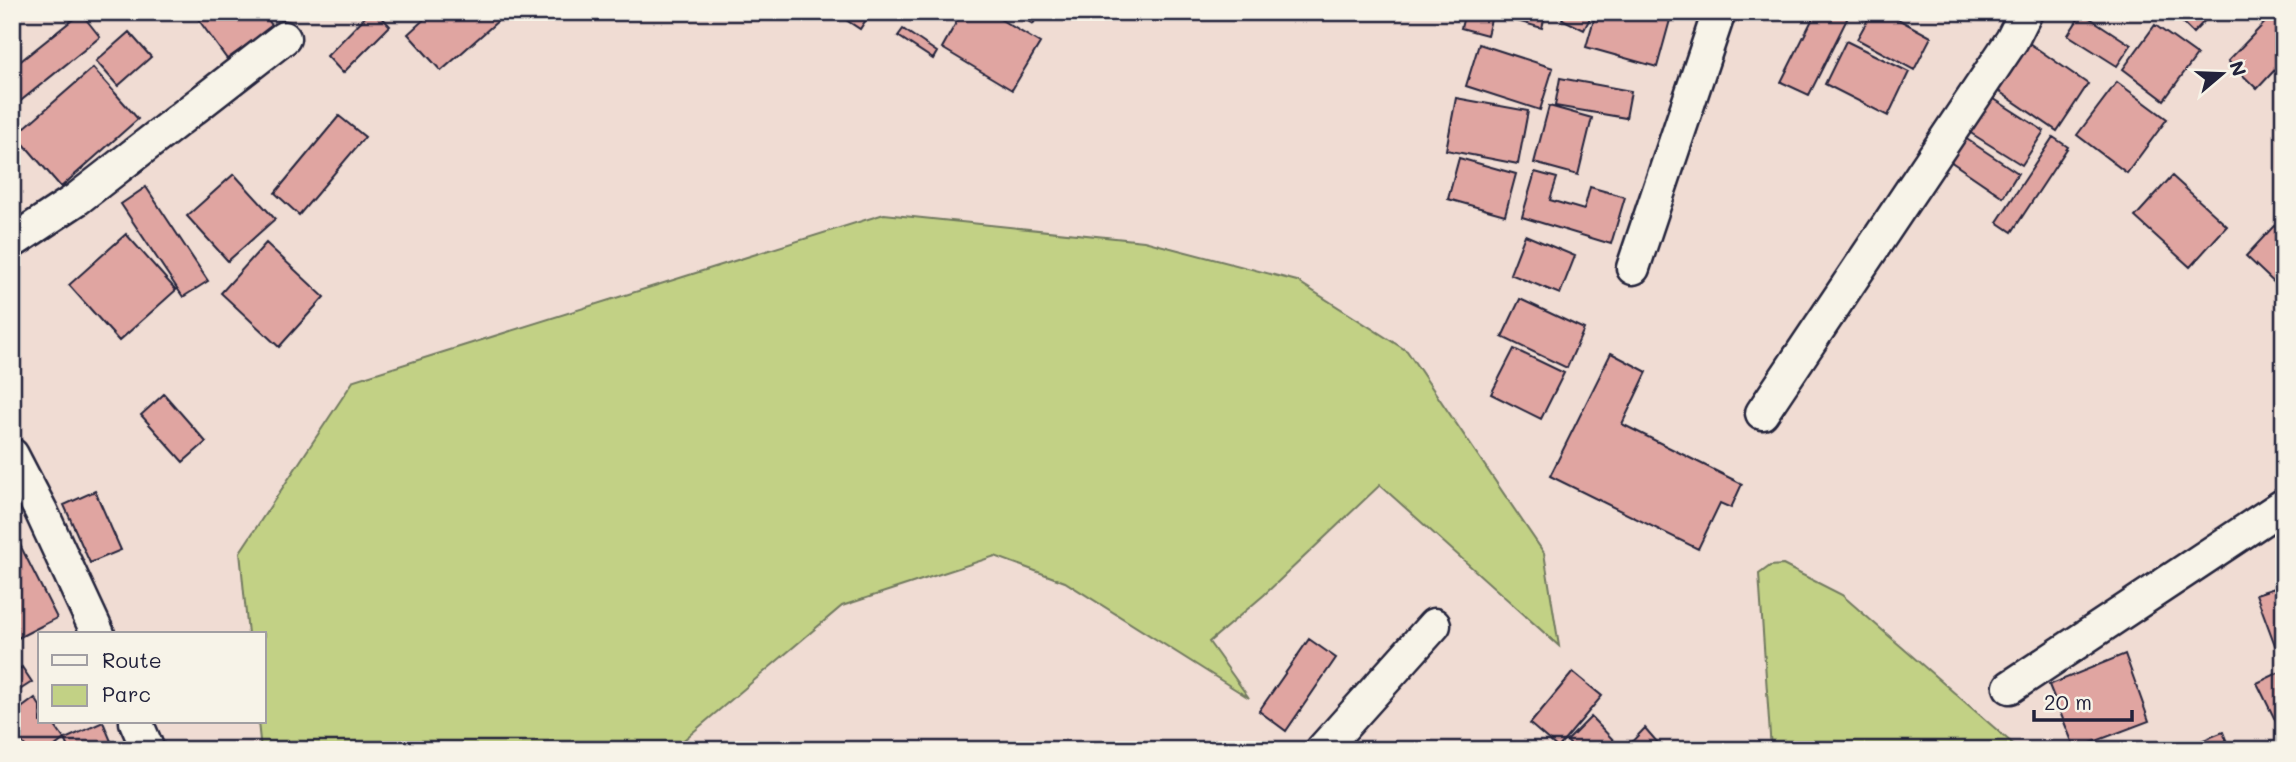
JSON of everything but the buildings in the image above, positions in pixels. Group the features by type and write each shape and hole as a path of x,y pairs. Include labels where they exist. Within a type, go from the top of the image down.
{"street":[{"path":"1633,268 1719,12"},
{"path":"1762,413 2012,40 2026,12"},
{"path":"12,242 77,199 284,38"},
{"path":"12,455 97,632"},
{"path":"2010,687 2284,505"},
{"path":"1322,750 1434,625"},
{"path":"137,724 148,750"}],"green space":[{"path":"884,214 1144,241 1297,281 1407,351 1544,553 1559,646 1380,485 1264,595 1209,642 1249,698 1065,582 995,556 842,606 672,750 261,750 258,724 266,724 266,632 248,632 240,552 354,380"},
{"path":"1783,565 1842,595 2020,750 1771,750 1759,574 1770,566"}]}
